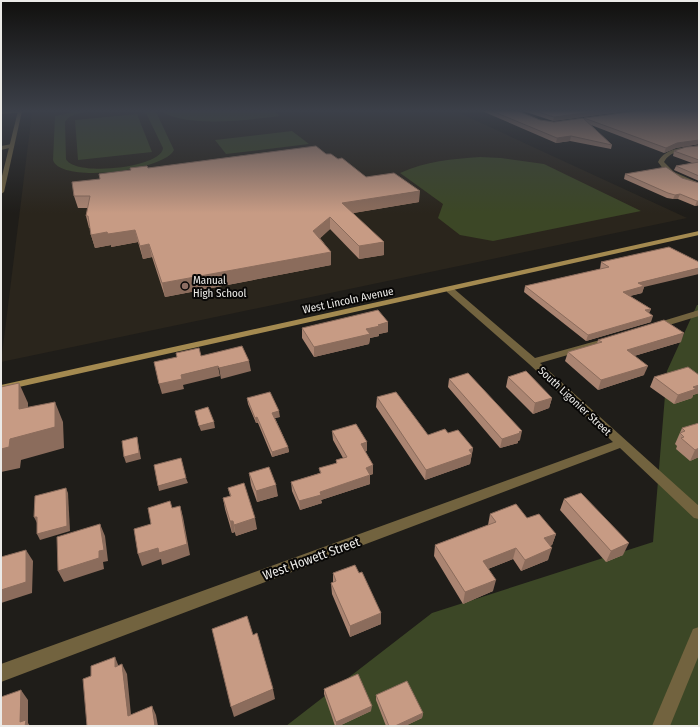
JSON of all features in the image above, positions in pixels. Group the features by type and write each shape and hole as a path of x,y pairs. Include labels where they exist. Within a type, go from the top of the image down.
{"main road":[{"name":"West Lincoln Avenue","path":"1,388 450,290 699,233"}],"street":[{"path":"1,148 12,146 1,192"},
{"path":"699,147 672,152 663,158 661,162 670,172 699,185"},
{"name":"South Ligonier Street","path":"450,290 533,362 699,514"},
{"path":"646,329 699,313"},
{"path":"533,362 616,338"},
{"name":"West Howett Street","path":"1,673 621,443"},
{"path":"661,726 699,635"}],"shaded area":[{"name":"Manual High School","path":"28,145 529,145 687,218 1,362"}],"green space":[{"path":"54,145 66,145 66,159 72,165 84,168 100,169 117,168 149,161 159,155 163,148 162,145 172,145 174,150 166,157 152,164 112,172 73,172 60,167 53,160"},
{"path":"77,145 149,145 152,152 78,160"},
{"path":"219,145 301,145 226,154"},
{"path":"480,157 501,158 544,164 641,211 493,241 460,235 438,218 443,204 400,173 429,163"},
{"path":"697,305 699,305 699,726 286,726 432,613 653,542 667,371"}],"building":[{"path":"658,145 673,145 666,148"},
{"path":"316,146 326,154 331,154 338,159 342,158 366,177 394,173 420,191 342,203 384,242 359,246 330,217 313,231 331,252 162,283 149,244 140,246 135,230 91,235 88,216 86,216 90,196 74,196 72,182 100,179 99,174 131,170 130,168 147,166 148,168"},
{"path":"699,146 699,160 674,151 686,147"},
{"path":"699,162 699,176 676,166"},
{"path":"666,167 682,178 699,183 699,201 680,194 675,195 668,193 625,174"},
{"path":"669,247 699,262 699,268 638,283 644,286 623,292 651,309 645,310 653,316 588,335 525,286 609,267 601,262"},
{"path":"378,310 388,322 378,325 380,326 366,329 370,334 314,347 302,328"},
{"path":"664,320 684,333 627,350 648,366 601,380 568,352 602,342 598,340"},
{"path":"242,346 249,361 219,368 218,366 181,375 182,379 159,384 154,362 177,357 176,353 199,348 201,356"},
{"path":"688,367 699,375 699,385 693,387 696,389 678,395 654,377"},
{"path":"526,371 552,398 535,403 508,377"},
{"path":"468,373 522,431 519,432 520,433 502,439 449,379"},
{"path":"19,383 19,409 55,402 55,427 10,439 9,447 1,449 1,387"},
{"path":"270,392 279,411 272,413 288,447 272,452 247,398"},
{"path":"396,392 428,435 445,429 448,433 458,430 473,448 469,450 472,454 426,470 377,397"},
{"path":"208,407 214,422 199,426 195,411"},
{"path":"699,423 699,448 695,450 681,438 684,437 680,433 685,431 682,428"},
{"path":"356,424 367,442 361,444 373,465 366,468 370,475 320,492 321,495 299,501 291,482 321,473 319,468 337,463 336,460 347,457 332,431"},
{"path":"137,437 139,453 124,457 122,441"},
{"path":"181,458 186,478 158,486 154,465"},
{"path":"269,467 276,485 256,491 249,473"},
{"path":"244,483 255,518 234,525 233,521 230,521 223,498 231,496 228,488"},
{"path":"66,488 67,526 37,534 37,517 34,517 35,496"},
{"path":"581,493 629,543 611,551 564,499"},
{"path":"170,501 172,508 180,506 187,544 159,553 158,548 138,554 134,529 151,524 148,508"},
{"path":"516,504 527,518 539,514 556,534 544,538 552,548 525,560 516,548 483,561 496,580 465,592 435,545 496,522 490,514"},
{"path":"100,524 104,550 99,551 99,558 58,571 57,537"},
{"path":"26,550 26,582 1,590 1,557"},
{"path":"355,565 359,573 362,572 381,613 350,626 331,583 336,581 333,573"},
{"path":"247,616 253,635 257,633 273,689 231,707 212,629"},
{"path":"115,657 115,667 122,664 128,716 152,706 155,726 87,726 83,679 91,676 91,666"},
{"path":"358,674 372,706 336,722 324,689"},
{"path":"407,681 423,713 395,726 389,726 376,695"},
{"path":"21,690 20,722 26,720 25,726 1,726 1,697"}],"place":[{"name":"Manual High School","path":"185,286"}]}
